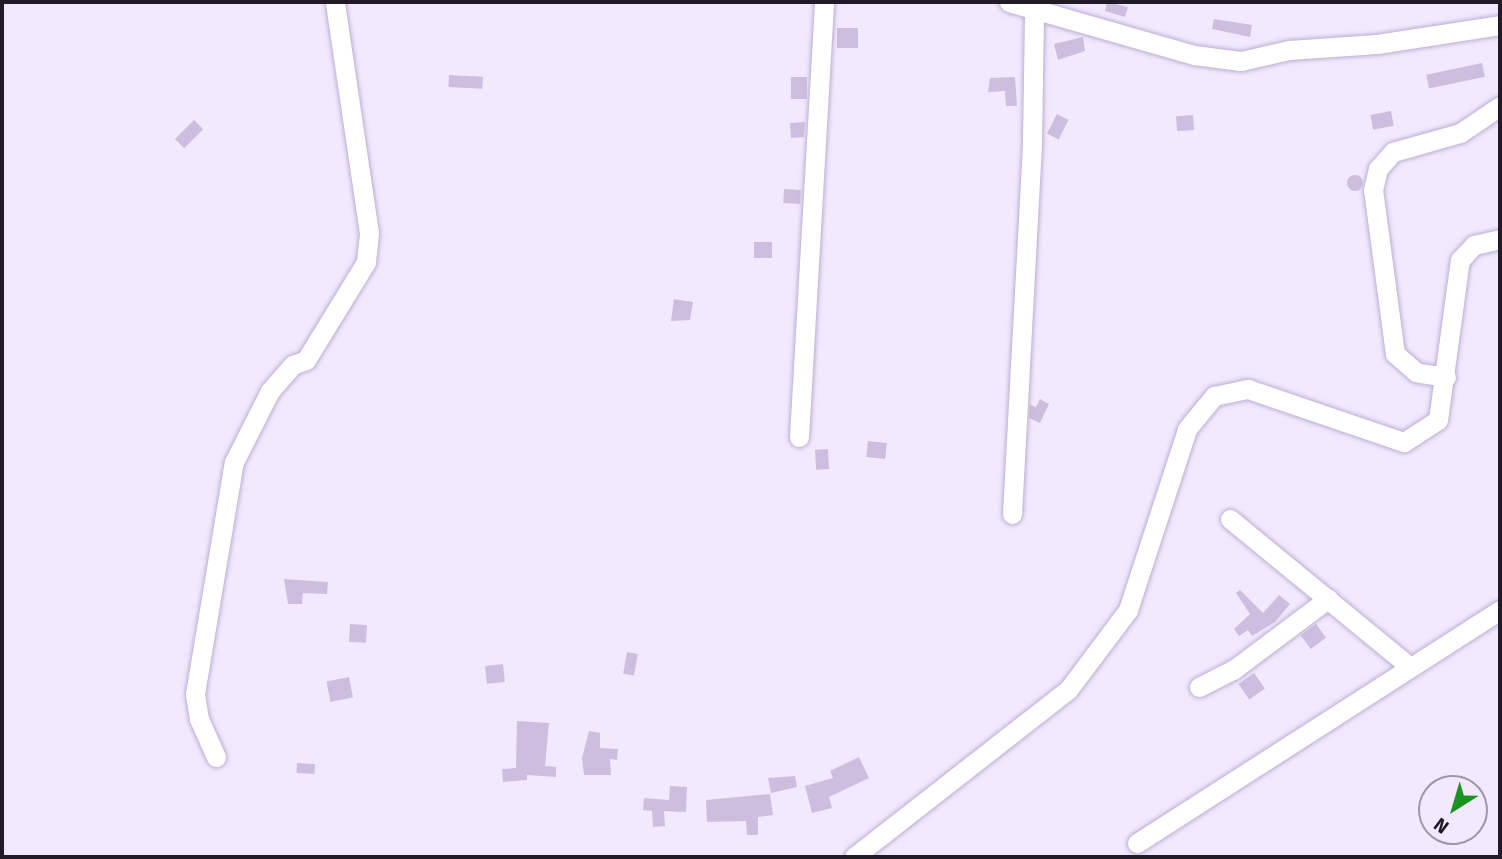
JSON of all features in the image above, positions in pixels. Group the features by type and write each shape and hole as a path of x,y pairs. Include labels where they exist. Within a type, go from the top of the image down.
{"street":[{"path":"216,757 199,719 195,694 234,462 270,391 293,365 306,360 366,262 369,233 335,2"},
{"path":"799,437 824,2"},
{"path":"1009,2 1194,55 1241,61 1289,50 1377,44 1500,25"},
{"path":"1012,514 1032,142 1034,10"},
{"path":"1446,377 1416,372 1395,354 1373,190 1378,169 1393,152 1460,133 1500,106"},
{"path":"854,857 1068,690 1128,610 1187,429 1214,396 1248,388 1404,442 1438,420 1461,260 1474,245 1500,239"},
{"path":"1230,519 1409,665"},
{"path":"1199,687 1233,670 1328,599"},
{"path":"1137,843 1409,665 1500,610"}],"building":[{"path":"1107,2 1128,7 1125,17 1105,11"},
{"path":"1214,19 1252,25 1250,37 1212,29"},
{"path":"837,28 858,28 858,48 837,48"},
{"path":"1083,37 1085,51 1058,60 1054,44"},
{"path":"1482,63 1485,77 1429,89 1426,75"},
{"path":"449,75 483,77 482,89 448,87"},
{"path":"791,77 807,77 807,99 791,99"},
{"path":"1015,77 1017,106 1006,106 1005,91 988,92 990,78"},
{"path":"1391,111 1394,126 1373,130 1370,115"},
{"path":"1057,114 1069,120 1059,140 1047,134"},
{"path":"1193,115 1194,130 1177,131 1176,116"},
{"path":"194,120 203,129 184,148 175,139"},
{"path":"805,122 804,137 791,138 790,123"},
{"path":"1352,175 1358,175 1363,183 1361,189 1352,191 1347,186 1347,180"},
{"path":"784,189 801,190 800,204 783,203"},
{"path":"754,242 772,242 772,258 754,258"},
{"path":"674,299 693,302 690,320 671,321"},
{"path":"1040,399 1049,404 1040,423 1029,418 1030,405 1036,407"},
{"path":"868,441 887,443 885,459 866,457"},
{"path":"828,449 829,469 816,470 815,450"},
{"path":"284,579 328,582 327,594 303,593 302,604 288,604"},
{"path":"1240,590 1263,613 1279,595 1290,604 1275,622 1252,636 1248,630 1239,636 1234,629 1250,614 1236,593"},
{"path":"350,624 367,625 366,643 349,642"},
{"path":"1316,624 1326,638 1311,649 1301,635"},
{"path":"627,652 638,654 634,676 623,674"},
{"path":"503,664 505,682 487,684 485,666"},
{"path":"1254,673 1265,689 1249,699 1238,684"},
{"path":"349,677 353,698 330,702 326,681"},
{"path":"517,721 549,723 545,766 556,767 556,777 527,775 527,780 503,782 502,769 516,768"},
{"path":"589,731 600,733 600,748 618,749 617,760 610,759 611,775 584,775 582,758"},
{"path":"859,757 869,778 829,797 832,808 812,813 805,786 833,778 830,771"},
{"path":"297,763 315,764 314,774 296,773"},
{"path":"795,776 797,787 771,793 768,778"},
{"path":"670,786 687,787 686,812 664,811 665,826 653,827 652,811 643,810 644,798 669,800"},
{"path":"770,794 773,815 758,817 758,835 747,835 746,821 707,822 706,800"}]}
